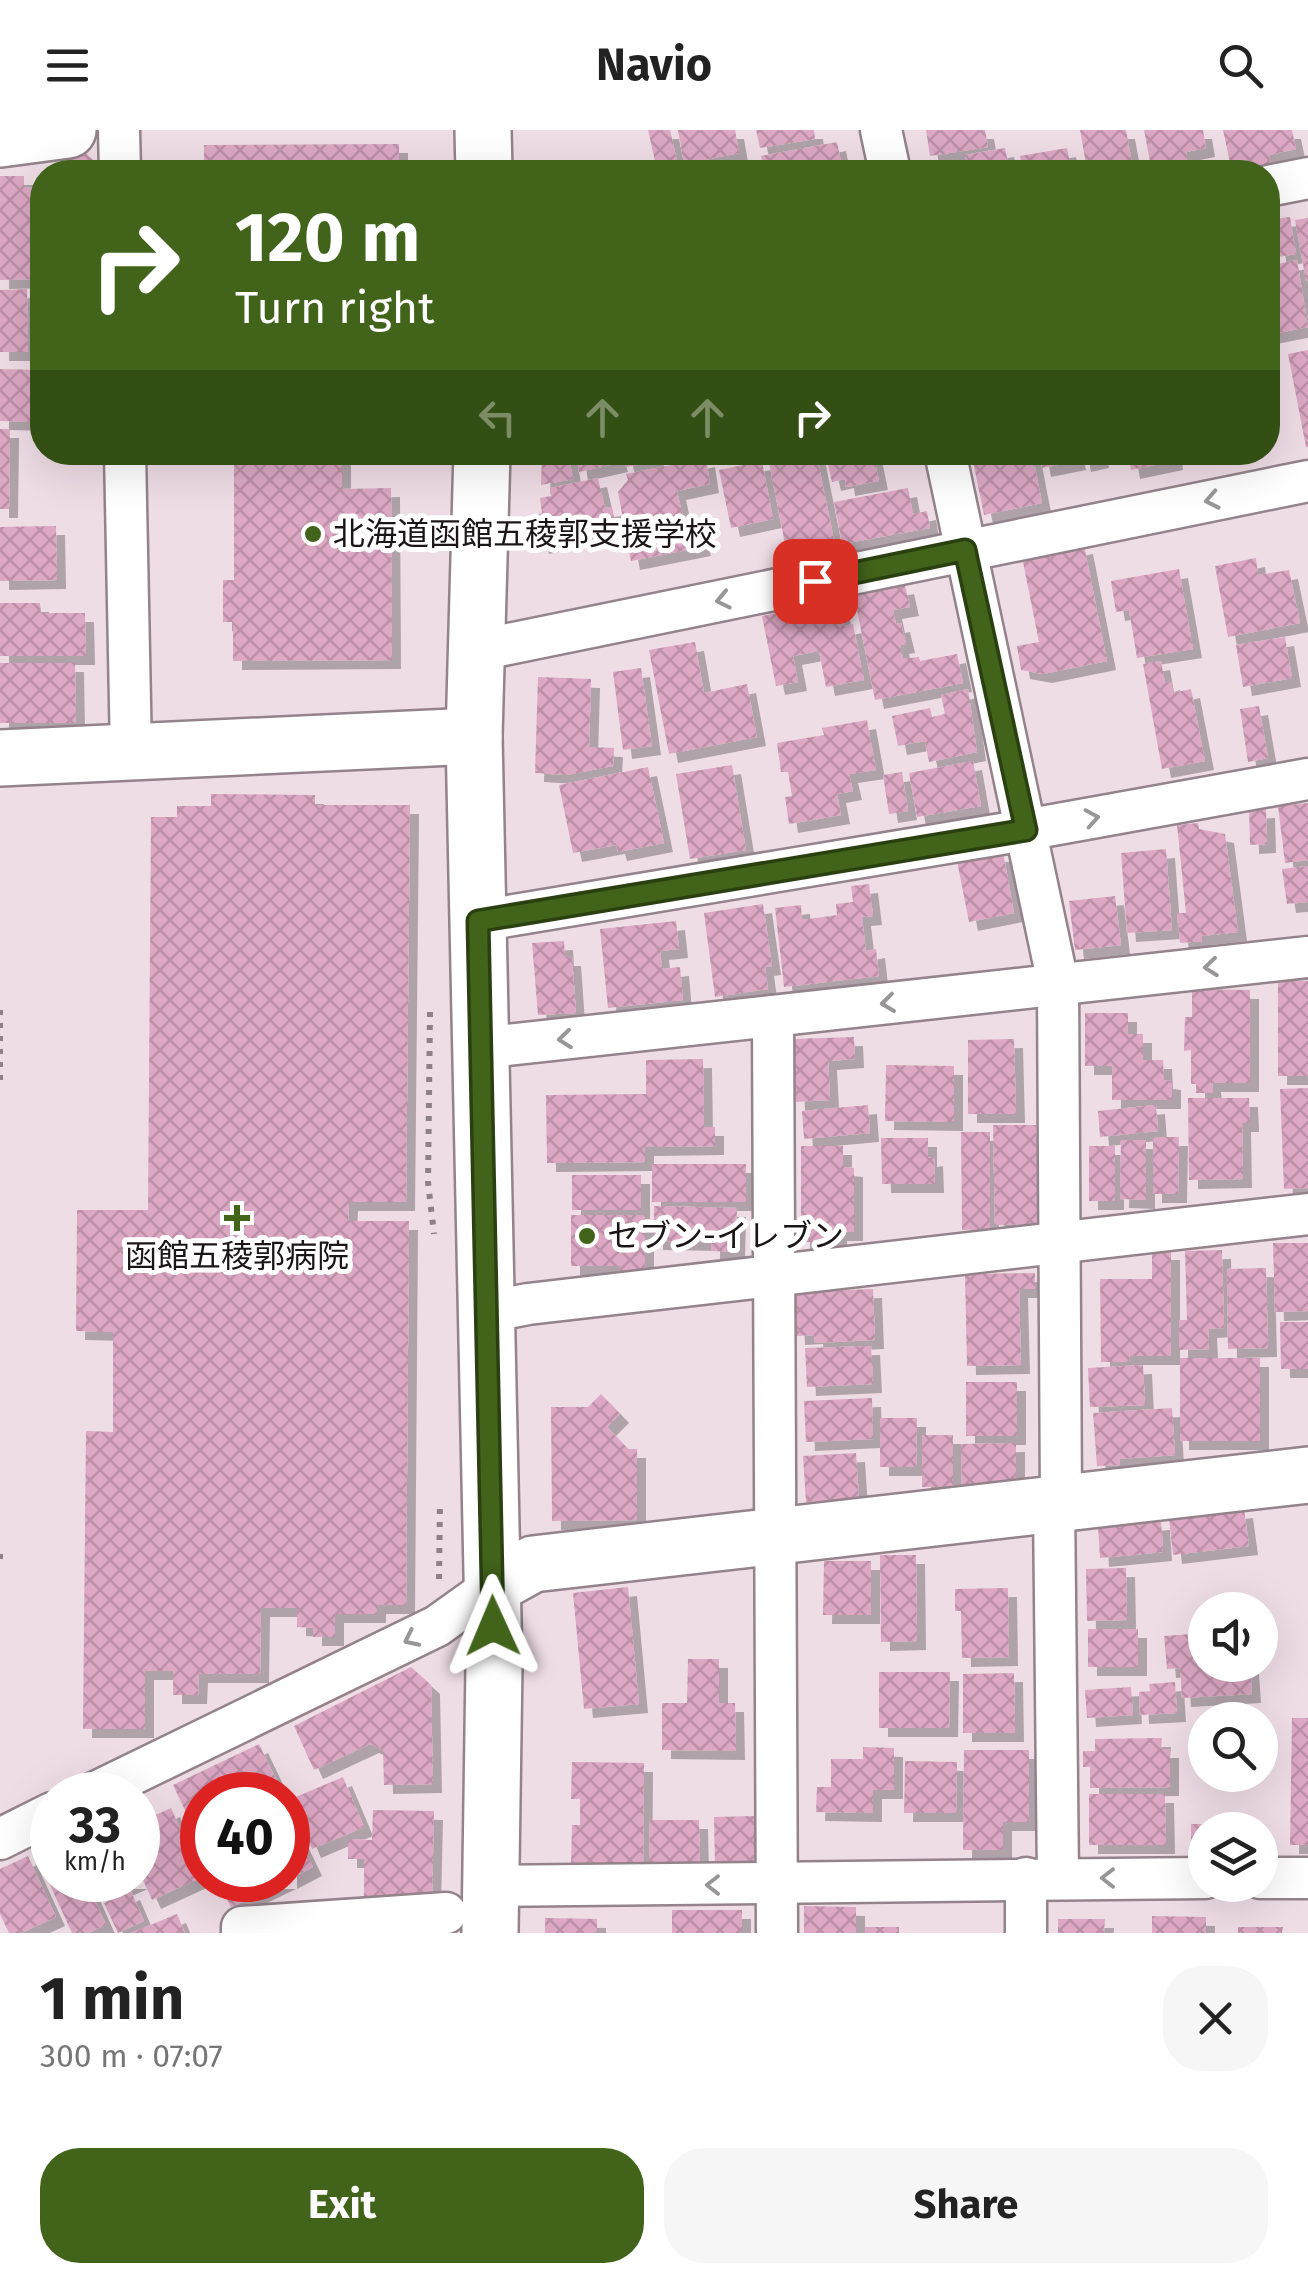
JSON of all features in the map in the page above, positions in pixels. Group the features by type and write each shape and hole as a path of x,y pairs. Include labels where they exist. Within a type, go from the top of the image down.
{"street":[{"path":"0,139 68,130"},
{"path":"119,130 120,160"},
{"path":"483,130 484,160"},
{"path":"881,130 887,160"},
{"path":"1280,184 1308,178"},
{"path":"125,465 131,752"},
{"path":"476,1911 492,1586 474,736 482,465"},
{"path":"948,465 1058,983 1058,1503 1042,1878 1026,1933"},
{"path":"478,650 1308,481"},
{"path":"0,758 474,736"},
{"path":"478,921 1308,779"},
{"path":"480,1048 1308,957"},
{"path":"773,1016 777,1933"},
{"path":"486,1312 1308,1214"},
{"path":"137,1772 438,1626 492,1586 534,1564 1308,1475"},
{"path":"0,1839 30,1824"},
{"path":"242,1933 242,1927 476,1911 776,1880 1188,1878"},
{"path":"1278,1878 1308,1878"}],"path":[{"path":"0,1010 0,1080"},
{"path":"0,1554 0,1567"}],"building":[{"path":"648,130 670,130 677,160 655,160"},
{"path":"678,130 735,130 739,153 683,160"},
{"path":"756,130 814,130 815,139 760,148"},
{"path":"926,130 985,130 988,147 930,156"},
{"path":"1080,130 1126,130 1131,160 1085,160"},
{"path":"1144,130 1203,130 1206,148 1186,152 1187,160 1150,160"},
{"path":"1223,130 1292,130 1296,149 1269,155 1270,160 1229,160"},
{"path":"837,142 841,160 762,160 761,156"},
{"path":"399,144 399,160 204,160 204,145"},
{"path":"1005,148 1008,160 966,160 965,155"},
{"path":"1067,148 1070,160 1021,160 1020,156"},
{"path":"65,153 87,154 93,160 65,160"},
{"path":"0,176 24,176 24,188 30,188 30,279 0,280"},
{"path":"1290,217 1296,254 1280,257 1280,218"},
{"path":"1308,218 1308,281 1306,281 1295,220"},
{"path":"1297,260 1308,327 1280,333 1280,264"},
{"path":"27,289 28,352 0,352 0,290"},
{"path":"1308,350 1308,447 1306,447 1288,354"},
{"path":"0,369 30,370 30,422 0,421"},
{"path":"0,429 10,429 9,509 0,509"},
{"name":"北海道函館五稜郭支援学校","path":"234,465 342,465 342,489 391,488 392,660 233,661 233,622 223,622 223,580 234,580"},
{"path":"542,465 570,465 573,479 541,485"},
{"path":"578,465 610,465 579,472"},
{"path":"671,465 707,465 710,484 677,491 683,518 695,516 702,547 631,561 618,492 628,480 626,474"},
{"path":"763,465 773,519 731,528 719,470"},
{"path":"770,465 819,465 834,540 786,549"},
{"path":"828,465 876,465 879,481 846,487 845,479 832,482"},
{"path":"974,465 1035,465 1042,503 984,515"},
{"path":"598,478 605,508 612,507 617,536 600,540 599,533 540,545 534,515 542,513 540,498 551,496 550,488"},
{"path":"908,488 913,514 927,511 930,528 842,544 834,502"},
{"path":"56,526 57,580 0,581 0,527"},
{"path":"1084,545 1107,661 1043,674 1021,670 1017,646 1039,642 1022,557"},
{"path":"1256,558 1258,575 1289,570 1300,623 1228,637 1215,566"},
{"path":"1179,569 1193,649 1137,658 1129,610 1116,612 1111,581"},
{"path":"905,585 910,607 893,610 906,644 900,645 903,659 919,657 920,661 957,654 963,683 875,700 854,595"},
{"path":"839,601 844,626 853,624 864,680 826,687 819,651 793,656 798,682 776,686 762,616"},
{"path":"0,603 40,603 41,613 85,613 86,656 0,656"},
{"path":"1285,637 1292,678 1243,687 1236,645"},
{"path":"695,642 704,693 747,684 757,737 669,754 649,650"},
{"path":"1161,661 1165,683 1171,681 1173,693 1191,689 1205,761 1162,769 1143,664"},
{"path":"0,663 75,663 76,723 0,723"},
{"path":"641,668 652,746 623,750 613,672"},
{"path":"538,677 591,679 589,747 614,748 613,766 566,775 535,773"},
{"path":"968,689 977,752 929,762 925,741 898,746 892,716 930,708 932,717 945,714 941,695"},
{"path":"1259,706 1268,758 1248,762 1240,709"},
{"path":"867,720 876,770 849,774 853,791 837,794 841,815 789,824 785,797 792,796 788,772 781,772 777,743 824,735 822,728"},
{"path":"973,761 981,806 917,817 909,773"},
{"path":"732,765 746,850 690,859 676,774"},
{"path":"648,767 664,843 618,852 616,845 573,853 559,785"},
{"path":"902,772 908,811 889,814 883,775"},
{"path":"211,794 315,795 315,805 410,805 406,1202 349,1202 348,1221 409,1221 406,1605 377,1605 377,1614 335,1614 335,1637 313,1637 313,1628 297,1627 297,1608 261,1608 260,1674 199,1674 198,1695 173,1695 173,1671 145,1671 145,1729 83,1729 86,1431 113,1432 113,1332 76,1331 77,1210 148,1210 151,817 177,817 177,806 211,806"},
{"path":"1308,803 1308,860 1285,863 1278,806"},
{"path":"1266,809 1267,844 1250,845 1249,810"},
{"path":"1198,823 1199,829 1225,834 1238,932 1180,943 1177,913 1186,913 1177,825"},
{"path":"1166,849 1172,930 1127,933 1121,853"},
{"path":"1003,852 1014,913 969,922 957,861"},
{"path":"1308,866 1308,902 1287,904 1282,869"},
{"path":"869,884 873,916 862,917 866,951 876,949 879,976 784,987 775,908 801,905 802,920 837,915 836,904 853,902 851,886"},
{"path":"1115,896 1121,945 1075,950 1069,901"},
{"path":"763,904 772,966 765,967 768,989 715,997 704,913"},
{"path":"676,921 679,949 660,951 662,969 680,967 683,1000 608,1008 600,929"},
{"path":"564,941 565,957 572,957 576,1013 538,1015 532,943"},
{"path":"1278,981 1308,981 1308,1076 1278,1076"},
{"path":"1192,989 1250,990 1250,1083 1212,1083 1213,1093 1196,1093 1196,1084 1191,1084 1191,1050 1184,1051 1185,1017 1192,1017"},
{"path":"1085,1013 1128,1013 1128,1034 1143,1034 1143,1060 1163,1060 1164,1080 1172,1081 1172,1100 1112,1100 1112,1066 1085,1066"},
{"path":"854,1037 855,1059 828,1061 830,1100 796,1102 793,1039"},
{"path":"1014,1039 1016,1114 968,1114 968,1040"},
{"path":"703,1059 704,1127 715,1127 715,1146 645,1147 645,1162 547,1163 546,1095 646,1094 646,1060"},
{"path":"886,1065 954,1066 954,1122 885,1121"},
{"path":"1308,1088 1308,1188 1284,1189 1280,1089"},
{"path":"1188,1098 1249,1098 1250,1123 1242,1123 1243,1179 1189,1180"},
{"path":"868,1105 870,1133 804,1139 802,1111"},
{"path":"1156,1105 1158,1131 1100,1137 1098,1111"},
{"path":"993,1125 1036,1125 1038,1224 995,1225"},
{"path":"961,1132 990,1132 990,1229 962,1230"},
{"path":"1153,1137 1179,1137 1178,1194 1153,1194"},
{"path":"881,1138 928,1138 928,1158 934,1157 935,1184 882,1184"},
{"path":"1121,1140 1146,1140 1146,1200 1120,1199"},
{"path":"801,1146 843,1146 843,1167 854,1168 854,1232 838,1232 838,1242 801,1242"},
{"path":"1089,1146 1115,1146 1115,1201 1089,1201"},
{"path":"652,1164 746,1164 746,1202 652,1202"},
{"path":"572,1175 641,1175 641,1210 572,1210"},
{"path":"654,1206 737,1208 736,1252 711,1251 711,1242 654,1241"},
{"path":"571,1215 645,1215 645,1271 620,1271 620,1266 571,1266"},
{"path":"1273,1243 1308,1243 1308,1311 1275,1312"},
{"path":"1222,1250 1224,1328 1208,1329 1209,1349 1179,1350 1179,1320 1187,1320 1185,1251"},
{"path":"1152,1251 1171,1251 1171,1356 1130,1356 1129,1362 1101,1362 1100,1279 1152,1279"},
{"path":"1266,1268 1268,1348 1228,1349 1227,1269"},
{"path":"1035,1273 1035,1289 1019,1289 1021,1365 967,1366 965,1274"},
{"path":"873,1289 875,1340 815,1343 814,1335 796,1336 794,1292"},
{"path":"1280,1322 1308,1322 1308,1369 1281,1369"},
{"path":"871,1346 873,1384 807,1387 805,1348"},
{"path":"1180,1358 1260,1358 1260,1441 1180,1441"},
{"path":"1143,1365 1145,1405 1090,1407 1088,1368"},
{"path":"966,1382 1017,1382 1017,1436 966,1436"},
{"path":"601,1394 620,1414 607,1427 628,1449 637,1449 637,1520 552,1521 551,1407 588,1407"},
{"path":"872,1398 873,1439 806,1442 804,1401"},
{"path":"1172,1408 1175,1455 1119,1459 1120,1465 1097,1466 1093,1413"},
{"path":"880,1418 917,1418 916,1467 880,1467"},
{"path":"922,1435 953,1435 953,1487 922,1487"},
{"path":"1016,1443 1016,1486 962,1487 961,1444"},
{"path":"856,1453 859,1498 806,1502 803,1456"},
{"path":"1244,1509 1249,1546 1173,1555 1169,1518"},
{"path":"1161,1521 1163,1552 1100,1558 1098,1526"},
{"path":"880,1555 916,1555 917,1641 881,1642"},
{"path":"824,1561 871,1561 871,1615 823,1615"},
{"path":"1126,1568 1127,1620 1087,1621 1086,1569"},
{"path":"628,1587 639,1704 584,1709 573,1593"},
{"path":"1008,1588 1009,1657 962,1658 961,1611 955,1611 955,1589"},
{"path":"1088,1629 1138,1629 1138,1667 1088,1667"},
{"path":"1188,1634 1188,1682 1251,1682 1252,1694 1182,1698 1180,1668 1167,1669 1164,1636"},
{"path":"688,1659 719,1659 719,1703 735,1703 736,1751 662,1750 662,1703 687,1703"},
{"path":"411,1667 431,1685 433,1784 384,1785 383,1750 370,1744 314,1770 294,1726"},
{"path":"879,1672 950,1672 949,1728 879,1728"},
{"path":"1014,1673 1015,1733 963,1733 963,1674"},
{"path":"1175,1682 1177,1713 1140,1715 1139,1692 1150,1691 1149,1684"},
{"path":"1131,1687 1133,1715 1087,1718 1085,1690"},
{"path":"1292,1718 1308,1718 1308,1845 1290,1845"},
{"path":"1162,1738 1161,1749 1170,1749 1170,1787 1090,1788 1090,1767 1083,1767 1083,1751 1095,1751 1095,1739"},
{"path":"259,1744 272,1772 200,1772"},
{"path":"863,1747 894,1748 894,1790 873,1790 873,1813 816,1812 817,1787 831,1787 831,1759 863,1759"},
{"path":"964,1750 1029,1750 1029,1822 1003,1822 1003,1850 963,1850"},
{"path":"905,1761 957,1762 956,1813 904,1813"},
{"path":"572,1762 644,1763 643,1867 571,1866 572,1825 580,1825 580,1799 571,1799"},
{"path":"343,1777 364,1827 312,1849 310,1791"},
{"path":"180,1782 180,1800 173,1785"},
{"path":"1089,1794 1165,1794 1166,1845 1089,1845"},
{"path":"171,1808 180,1828 180,1887 160,1896 160,1813"},
{"path":"373,1810 434,1811 432,1897 364,1896 364,1859 348,1859 348,1839 372,1840"},
{"path":"755,1816 755,1868 715,1868 714,1817"},
{"path":"650,1820 699,1820 700,1866 649,1865"},
{"path":"28,1856 30,1902 49,1902 56,1917 21,1933 9,1933 0,1914 0,1869"},
{"path":"58,1902 96,1902 106,1925 88,1933 72,1933"},
{"path":"136,1902 144,1921 118,1933 104,1903"},
{"path":"804,1906 856,1907 856,1933 804,1933"},
{"path":"672,1910 742,1910 742,1933 672,1933"},
{"path":"177,1914 185,1933 131,1933"},
{"path":"1152,1916 1206,1917 1206,1933 1152,1933"},
{"path":"545,1918 597,1919 597,1933 545,1933"},
{"path":"1058,1919 1105,1919 1104,1933 1058,1933"},
{"path":"865,1927 899,1927 899,1933 865,1933"},
{"path":"1238,1927 1283,1927 1282,1933 1238,1933"}],"place":[{"name":"北海道函館五稜郭支援学校","path":"313,534"},
{"name":"函館五稜郭病院","path":"237,1218"},
{"name":"セブン-イレブン","path":"587,1236"}],"route":[{"path":"493,1626 478,921 1026,830 965,550 815,581"}]}
